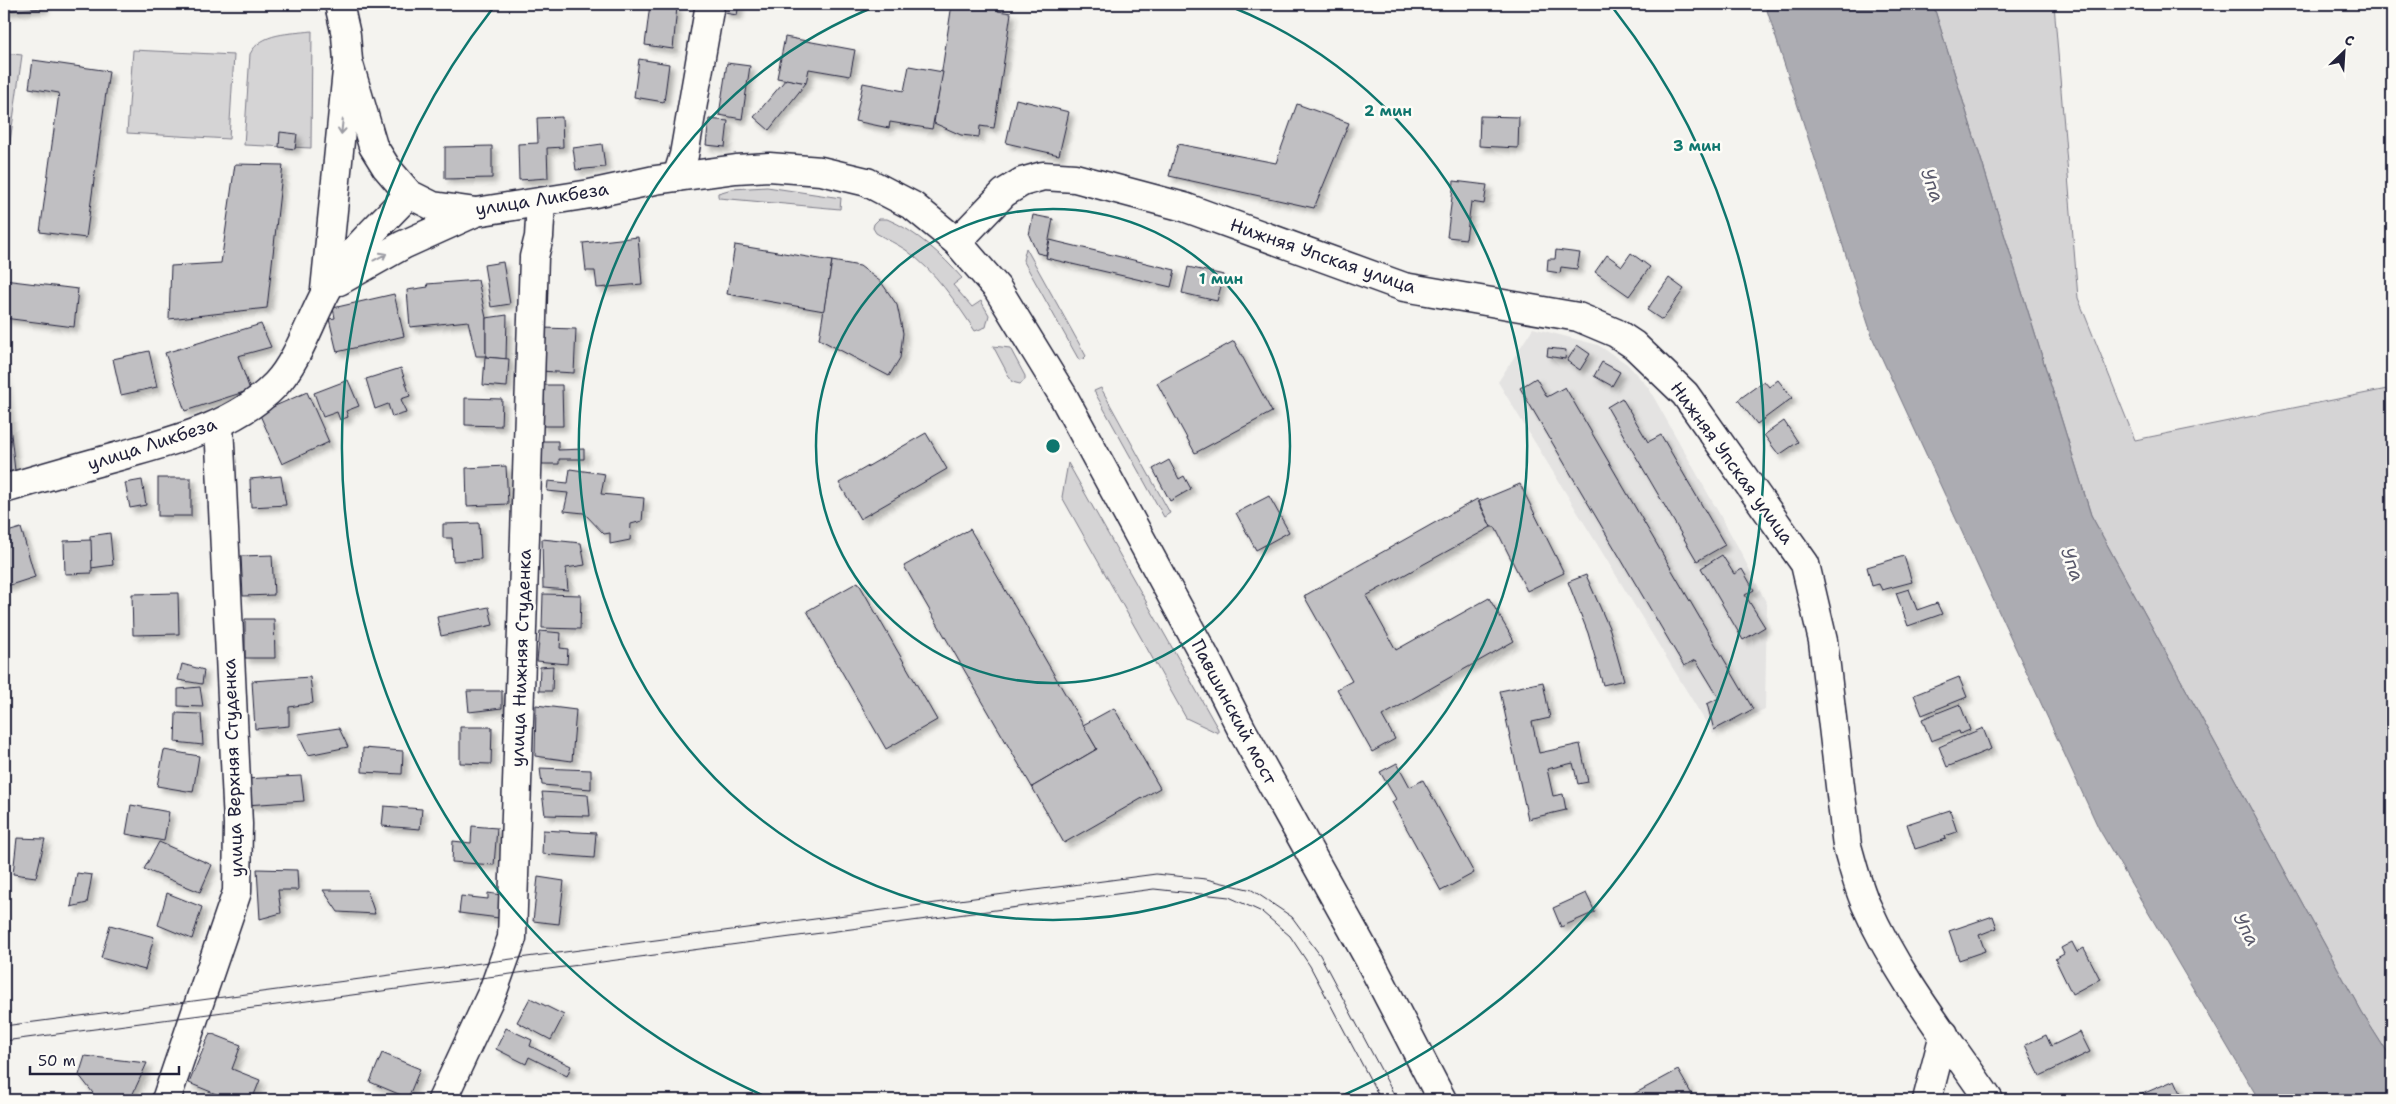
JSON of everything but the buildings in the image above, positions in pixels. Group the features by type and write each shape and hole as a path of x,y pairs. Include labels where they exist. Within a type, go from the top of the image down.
{"street":[{"path":"325,294 348,61 346,35 339,4"},
{"path":"676,177 684,155 710,4"},
{"path":"348,61 373,146 386,167 409,194"},
{"name":"улица Ликбеза","path":"4,489 219,424 254,403 277,383 302,342 325,294 351,255 409,194 433,206 476,212 676,177 736,169 769,168 821,171 867,182 913,206 957,242 997,288 1022,326"},
{"name":"Нижняя Упская улица","path":"957,242 1004,193 1022,182 1043,176 1075,178 1184,207 1404,287 1578,317 1616,334 1634,345 1685,394 1805,564 1823,641 1848,846 1855,874 1866,906 1892,957 1989,1100"},
{"name":"улица Нижняя Cтуденкa","path":"442,1100 493,991 512,938 534,257 539,237 541,202"},
{"path":"325,294 343,278 380,257 476,212"},
{"name":"Павшинский мост","path":"1022,326 1062,394 1205,657 1242,730 1368,959 1442,1100"},
{"name":"улица Верхняя Студенка","path":"166,1100 237,892 238,824 219,424"},
{"path":"1927,1100 1944,1034"}],"shaded area":[{"path":"1933,4 2054,4 2078,298 2135,440 2392,388 2392,1060 2362,1013 2091,515"},
{"path":"312,31 311,148 244,145 250,54 261,42 277,35"},
{"path":"133,50 234,55 229,139 127,133"},
{"path":"4,53 22,55 6,171 4,171"},
{"path":"767,187 841,198 840,209 719,198 718,196 718,193 732,189"},
{"path":"879,219 887,219 918,237 954,269 962,278 953,285 972,307 981,301 989,315 986,327 975,331 936,277 917,258 876,233 873,228 874,224"},
{"path":"1026,248 1086,356 1083,359 1079,360 1023,260"},
{"path":"1533,328 1598,345 1627,364 1648,387 1738,547 1767,604 1765,709 1713,734 1498,382"},
{"path":"993,346 1010,348 1025,376 1025,380 1020,384 1012,382"},
{"path":"1101,388 1170,513 1164,517 1094,391"},
{"path":"1068,463 1218,729 1218,733 1186,718 1062,497"}],"water":[{"name":"Упа","path":"1765,4 1933,4 2091,515 2362,1013 2392,1060 2392,1100 2259,1100 2099,829 1873,339"}],"tram line":[{"path":"4,1026 1156,874 1206,879 1252,890 1292,917 1320,955 1397,1100"},
{"path":"4,1041 1154,889 1229,897 1262,912 1290,936 1310,966 1381,1100"}]}
